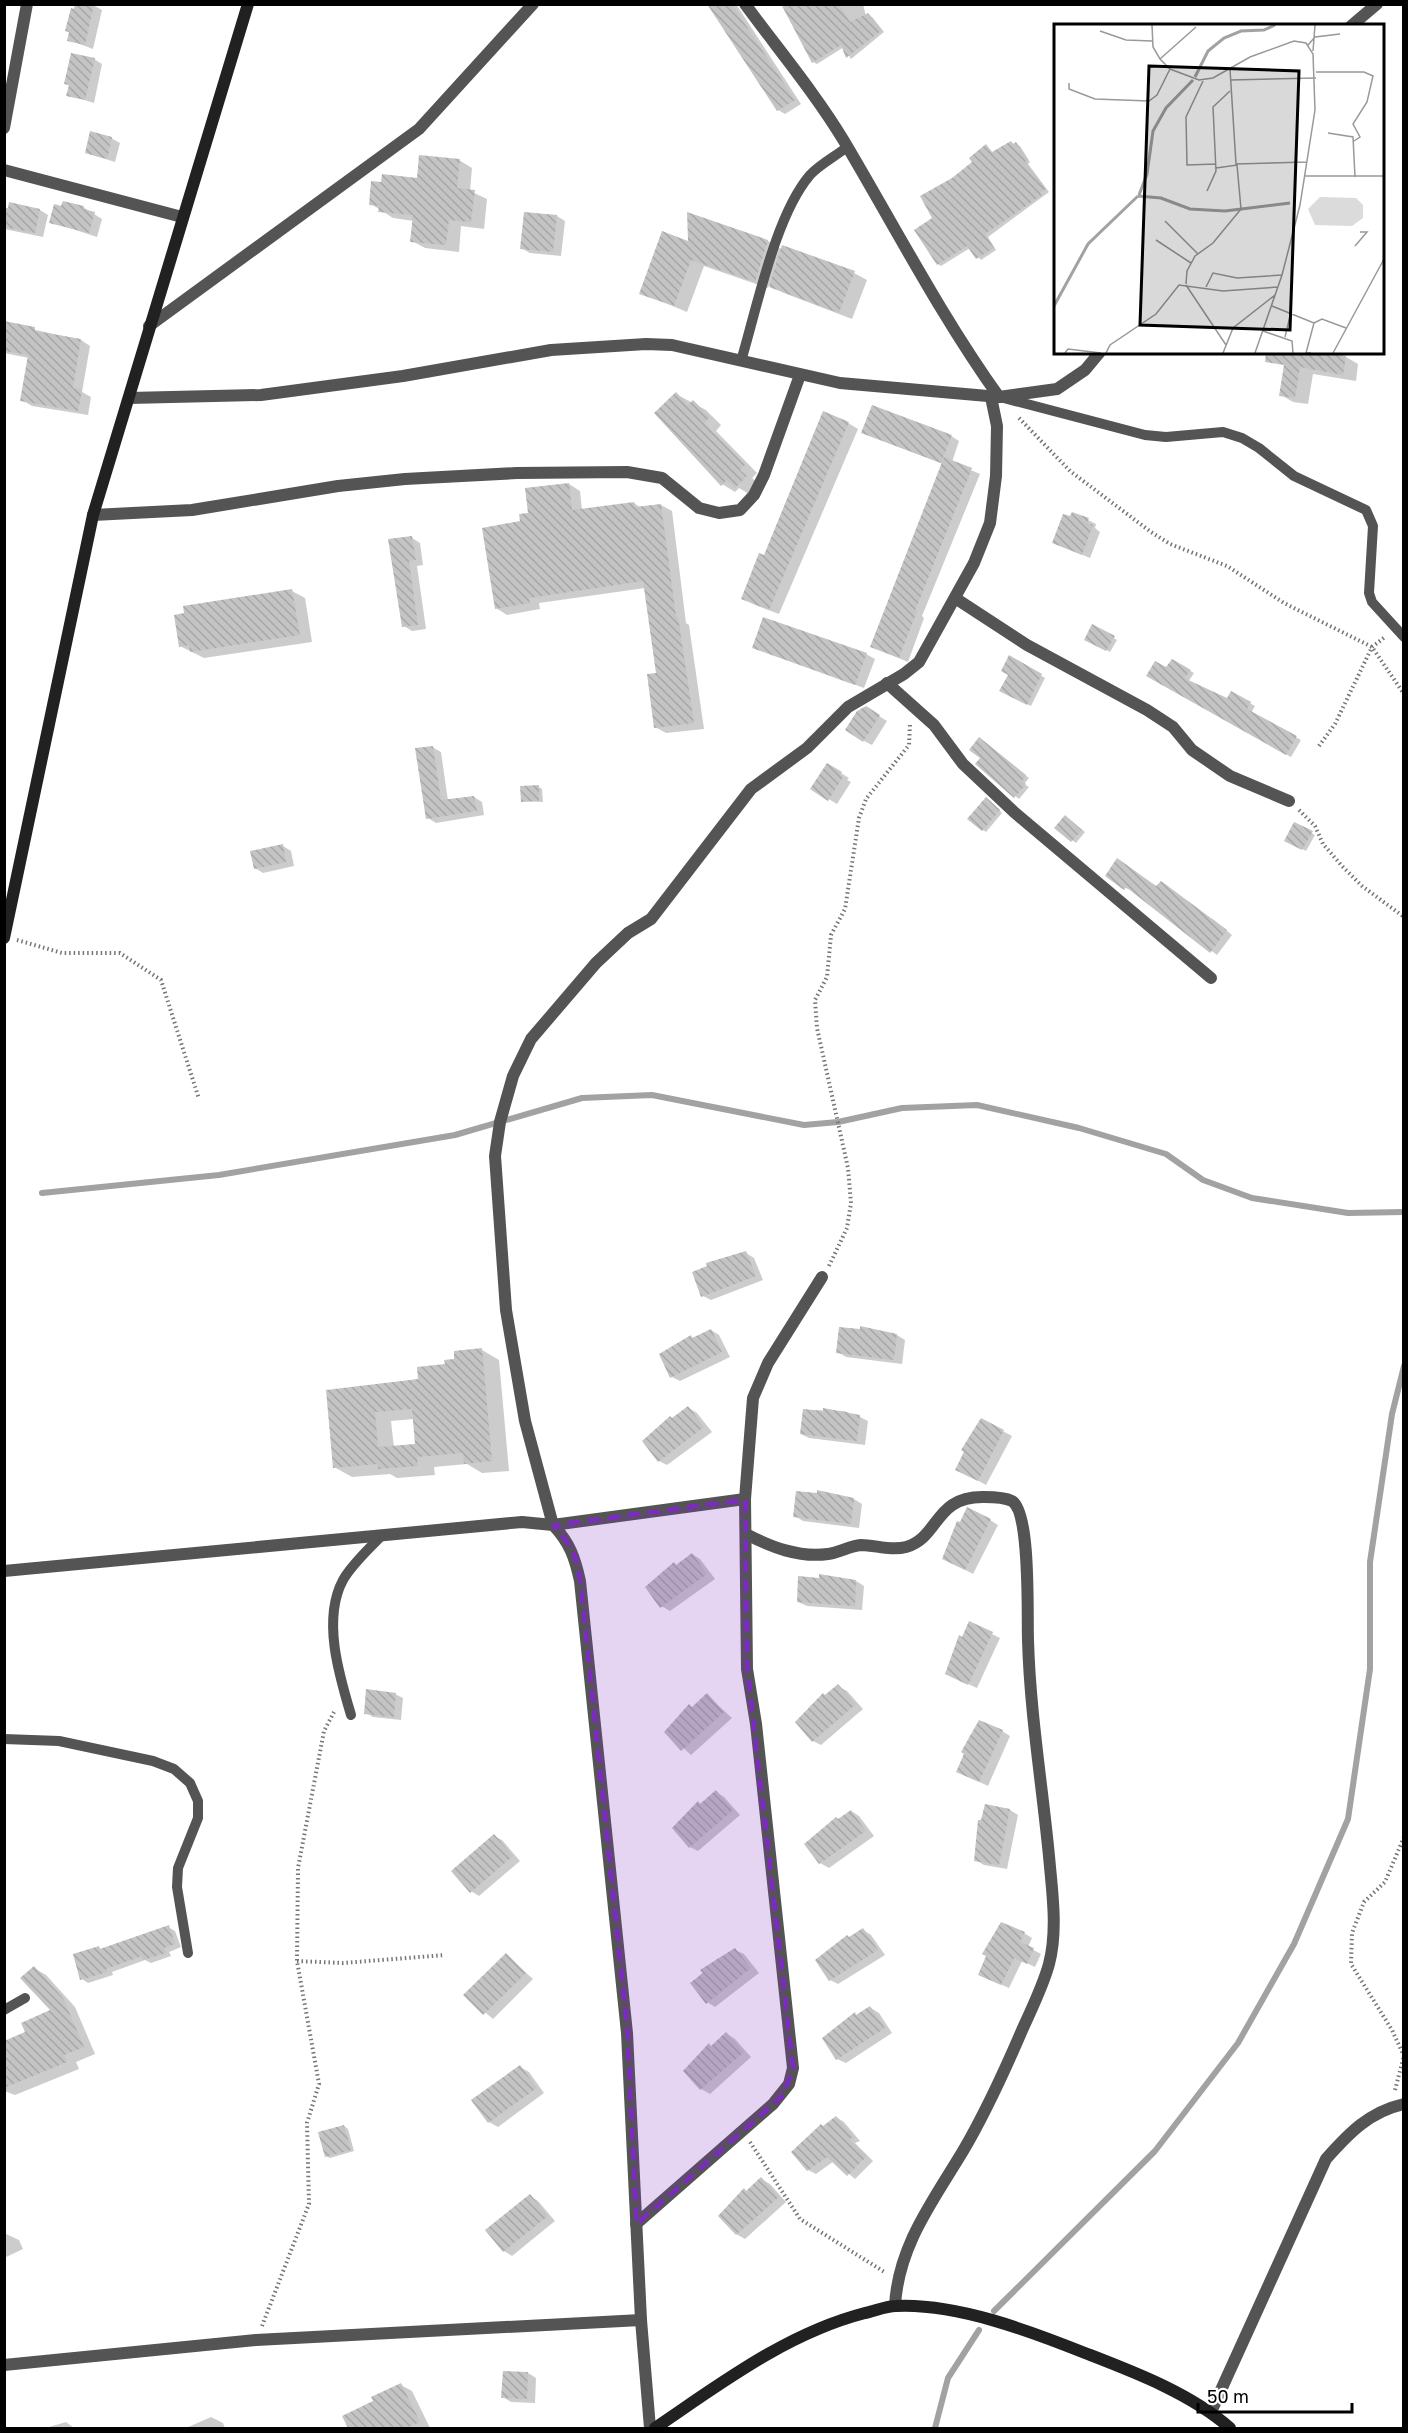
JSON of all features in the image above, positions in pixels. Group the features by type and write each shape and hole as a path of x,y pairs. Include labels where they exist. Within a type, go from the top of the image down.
{"street":[{"path":"4,128 27,4"},
{"path":"5,937 93,516 248,4"},
{"path":"149,326 419,129 533,4"},
{"path":"745,4 847,147 995,397 996,476 990,523 974,562 919,662 848,707 807,748 751,789 651,919 628,933 596,963 531,1039 517,1066 500,1122 495,1156 496,1193 506,1310 525,1421 553,1525 573,1550 580,1581 627,2033 641,2320 652,2428 738,2372 808,2334 845,2319 895,2306 959,2314 1060,2343 1118,2366 1211,2412 1230,2428"},
{"path":"1352,24 1377,4"},
{"path":"4,170 182,217"},
{"path":"129,398 261,395 403,376 551,350 646,344 672,345 800,375 877,388 995,397 1035,394 1057,389 1084,370 1098,354"},
{"path":"93,516 192,510 338,486 405,478 517,473 627,472 662,478 699,508 719,513 740,510 754,495 764,475 800,375"},
{"path":"955,598 1027,645 1147,710 1173,727 1192,750 1230,776 1289,801"},
{"path":"887,683 934,725 963,764 997,796 1210,978"},
{"path":"636,2224 744,2132 782,2096 789,2084 793,2068 756,1724 747,1669 745,1499 753,1398 768,1363 822,1277"},
{"path":"746,1534 788,1552 830,1554 855,1545 894,1549 907,1547 919,1540 940,1514 954,1502 974,1497 996,1497 1012,1501 1022,1513 1030,1682 1053,1905 1049,1963 1005,2071 964,2149 923,2214 903,2258 896,2281 895,2306"},
{"path":"4,1571 522,1522 553,1525 745,1499"},
{"path":"1211,2412 1326,2159 1355,2127 1380,2111 1404,2104"},
{"path":"4,2365 256,2340 641,2320"}],"lane":[{"path":"741,361 783,226 799,190 812,173 847,147"},
{"path":"995,397 1145,435 1166,436 1223,432 1242,438 1259,448 1301,480 1354,502 1366,510 1373,526 1369,593 1372,602 1404,637"},
{"path":"351,1715 344,1691 333,1614 335,1598 344,1578 382,1535"},
{"path":"4,1739 59,1741 153,1761 174,1769 190,1783 198,1801 198,1818 178,1868 177,1887 188,1953"},
{"path":"4,2010 25,1998"}],"path":[{"path":"995,397 1070,471 1151,532 1170,544 1227,566 1284,603 1372,647 1404,694"},
{"path":"1319,746 1335,724 1372,647 1395,629"},
{"path":"822,1277 836,1255 847,1228 851,1203 848,1168 817,1028 815,1000 827,977 831,935 845,909 859,818 867,799 909,745 908,701"},
{"path":"1289,801 1315,826 1323,844 1342,866 1362,886 1404,917"},
{"path":"5,937 62,953 120,953 161,980 199,1099"},
{"path":"256,2340 309,2204 308,2123 320,2084 297,1961 298,1868 324,1731 344,1691"},
{"path":"1380,2111 1396,2088 1404,2056 1392,2030 1351,1964 1352,1933 1364,1902 1385,1882 1404,1837"},
{"path":"297,1961 343,1963 445,1955"},
{"path":"744,2132 800,2219 896,2281"}],"highlighted area":[{"path":"745,1499 747,1669 793,2068 782,2096 636,2224 627,2033 580,1581 573,1550 553,1525"}],"building":[{"path":"75,4 94,4 85,45 67,41 69,32 65,31 71,8 74,9"},
{"path":"707,4 732,4 795,100 777,111"},
{"path":"781,4 839,4 850,22 868,13 882,30 846,58 841,45 812,63"},
{"path":"71,53 95,58 85,100 66,96 69,85 64,84"},
{"path":"90,131 112,137 107,159 85,153"},
{"path":"1011,141 1013,144 1016,142 1028,160 1025,161 1046,189 1040,193 1042,195 985,234 994,248 976,259 967,246 937,265 914,230 932,218 920,196 952,178 972,162 969,158 986,144 992,152"},
{"path":"419,155 460,159 457,188 475,190 471,222 449,220 446,245 410,242 413,215 378,212 379,206 369,205 371,181 381,182 382,174 417,178"},
{"path":"63,201 84,206 83,209 95,212 89,233 49,223 54,204 61,206"},
{"path":"9,202 40,209 35,233 4,227 4,208 8,208"},
{"path":"524,212 557,215 553,252 520,249"},
{"path":"687,212 768,240 755,282 691,260 674,306 639,294 662,231 688,241"},
{"path":"782,245 855,271 839,313 769,287"},
{"path":"4,321 35,327 35,331 81,339 73,388 82,390 78,411 20,401 28,355 4,351"},
{"path":"1266,354 1346,356 1343,375 1300,367 1295,398 1279,396 1284,365 1265,362"},
{"path":"676,392 688,405 693,400 710,417 704,423 745,465 740,470 747,476 735,488 727,480 721,486 654,413"},
{"path":"872,405 952,435 941,463 861,433"},
{"path":"823,411 849,422 769,610 741,599 759,553 764,555"},
{"path":"944,457 972,468 915,611 917,611 899,658 870,647"},
{"path":"569,483 572,510 634,502 635,507 661,504 676,616 678,617 694,723 654,728 647,674 656,673 643,581 529,598 530,603 495,609 482,528 520,521 519,514 528,513 525,488"},
{"path":"1072,512 1089,518 1087,523 1093,525 1082,555 1052,543 1063,514 1070,516"},
{"path":"412,536 416,560 409,561 418,625 402,627 388,539"},
{"path":"292,589 300,635 190,652 189,645 179,647 174,615 184,613 183,606"},
{"path":"763,617 867,653 855,685 752,648"},
{"path":"1092,624 1115,636 1106,651 1084,640"},
{"path":"1009,655 1042,674 1027,705 999,691 1008,675 1001,671"},
{"path":"1172,659 1191,670 1184,678 1227,698 1231,691 1251,702 1247,709 1297,736 1286,755 1146,676 1155,661 1166,667"},
{"path":"866,706 880,715 863,742 845,730 857,711"},
{"path":"979,737 1026,775 1022,781 1026,784 1014,798 975,764 980,758 969,750"},
{"path":"433,746 441,800 474,796 477,811 426,819 415,748"},
{"path":"827,763 842,772 840,775 843,777 828,801 810,789"},
{"path":"539,785 539,801 521,802 520,786"},
{"path":"986,797 1000,810 982,831 967,819"},
{"path":"1065,815 1082,830 1071,842 1054,828"},
{"path":"1294,822 1313,831 1302,850 1284,841"},
{"path":"283,844 286,862 254,869 250,851"},
{"path":"1117,858 1156,886 1161,881 1227,930 1210,953 1126,887 1124,890 1105,876"},
{"path":"746,1251 756,1276 701,1297 692,1272 707,1266 706,1263"},
{"path":"860,1326 897,1334 894,1360 836,1353 839,1327 860,1329"},
{"path":"711,1329 722,1352 670,1378 659,1354 691,1335 692,1338"},
{"path":"482,1348 492,1461 464,1464 463,1453 417,1457 418,1466 378,1469 378,1464 333,1468 326,1390 418,1379 417,1367 445,1364 444,1360 454,1359 454,1351","holes":["412,1409 415,1444 378,1447 375,1412"]},
{"path":"688,1406 704,1427 658,1462 642,1441 670,1416 672,1418"},
{"path":"823,1408 860,1415 857,1441 800,1434 803,1409 823,1411"},
{"path":"981,1418 1004,1430 978,1481 955,1470 964,1452 961,1450"},
{"path":"817,1490 854,1498 851,1524 793,1517 796,1491 817,1493"},
{"path":"967,1507 991,1519 965,1570 942,1559 957,1521 960,1522"},
{"path":"692,1553 707,1574 660,1608 645,1587 674,1562 676,1565"},
{"path":"819,1574 856,1580 855,1606 797,1602 798,1576 819,1578"},
{"path":"969,1621 993,1632 968,1685 945,1674 959,1635 962,1637"},
{"path":"838,1684 856,1704 812,1742 795,1722 823,1693 825,1695"},
{"path":"366,1689 396,1693 394,1717 364,1714"},
{"path":"707,1693 724,1712 681,1751 664,1732 689,1704 692,1707"},
{"path":"979,1720 1003,1730 979,1782 956,1772 964,1754 961,1752"},
{"path":"716,1790 733,1810 689,1848 672,1828 698,1801 700,1804"},
{"path":"985,1804 1010,1809 999,1865 974,1861 978,1820 981,1820"},
{"path":"851,1810 866,1831 819,1864 804,1844 836,1817 838,1819"},
{"path":"494,1834 513,1856 470,1893 451,1871"},
{"path":"1001,1922 1025,1932 1020,1942 1034,1948 1027,1964 1014,1958 1001,1985 978,1975 986,1956 982,1954"},
{"path":"169,1925 175,1944 164,1948 166,1953 143,1960 142,1956 106,1969 107,1972 80,1980 73,1954 99,1946 100,1949"},
{"path":"863,1928 878,1950 829,1981 815,1960 847,1935 849,1937"},
{"path":"735,1948 751,1968 706,2004 690,1983 703,1973 700,1970"},
{"path":"506,1953 526,1973 483,2015 463,1995"},
{"path":"34,1966 63,1998 84,2047 64,2055 67,2062 4,2088 4,2041 25,2032 21,2023 50,2010 20,1978"},
{"path":"870,2006 885,2028 836,2060 822,2038 855,2012 856,2015"},
{"path":"726,2032 744,2052 700,2090 683,2071 709,2043 711,2046"},
{"path":"520,2065 537,2088 488,2123 471,2100"},
{"path":"836,2116 854,2137 849,2139 867,2156 847,2176 827,2157 807,2171 791,2152 821,2124 823,2126"},
{"path":"344,2125 351,2150 325,2157 318,2132"},
{"path":"761,2177 779,2197 736,2235 718,2216 744,2188 746,2191"},
{"path":"530,2194 548,2216 503,2252 485,2230"},
{"path":"503,2371 528,2372 527,2399 501,2398"},
{"path":"401,2383 420,2422 406,2428 348,2428 342,2416 373,2401 371,2397"}],"waterway":[{"path":"42,1193 219,1175 455,1135 582,1098 652,1095 804,1125 838,1122 902,1108 977,1105 1079,1128 1166,1154 1203,1180 1252,1198 1348,1213 1404,1212"},
{"path":"994,2311 1155,2151 1238,2043 1294,1944 1348,1819 1370,1669 1370,1562 1392,1414 1404,1366"},
{"path":"935,2428 948,2378 979,2330"}]}
